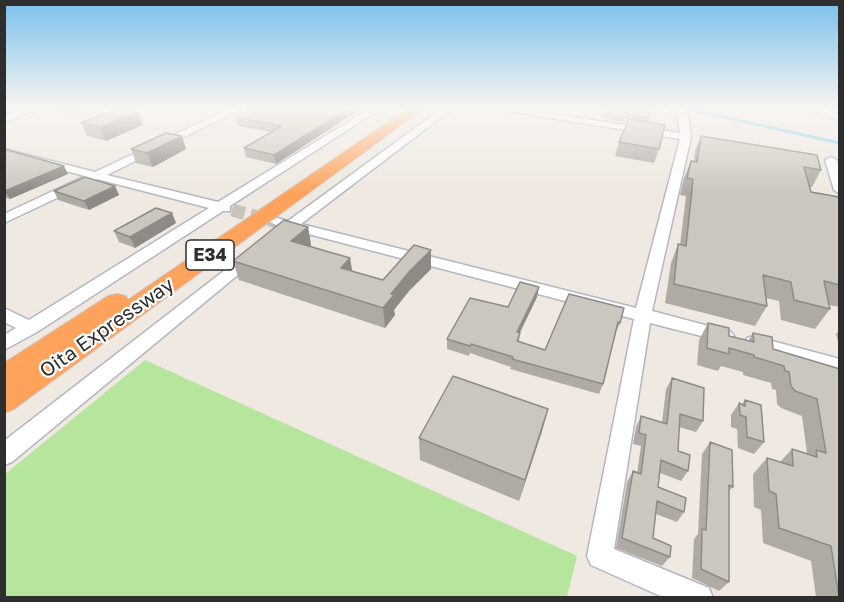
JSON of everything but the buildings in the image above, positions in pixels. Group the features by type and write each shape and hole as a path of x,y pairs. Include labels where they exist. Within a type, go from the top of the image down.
{"highway":[{"name":"Oita Expressway","path":"4,378 360,137"},
{"name":"Oita Expressway","path":"4,401 376,137"}],"street":[{"path":"4,219 176,137"},
{"path":"4,344 225,208 332,137"},
{"path":"4,455 266,244 283,224 407,137"},
{"path":"686,137 643,314 600,556 699,597"},
{"path":"5,153 225,208"},
{"path":"831,160 840,190"},
{"path":"283,224 840,366"},
{"path":"4,314 31,328"}],"green space":[{"path":"145,360 577,556 567,597 5,597 5,474"}],"waterway":[{"path":"813,137 840,143"}],"tunnel":[{"path":"232,210 277,222"}]}
